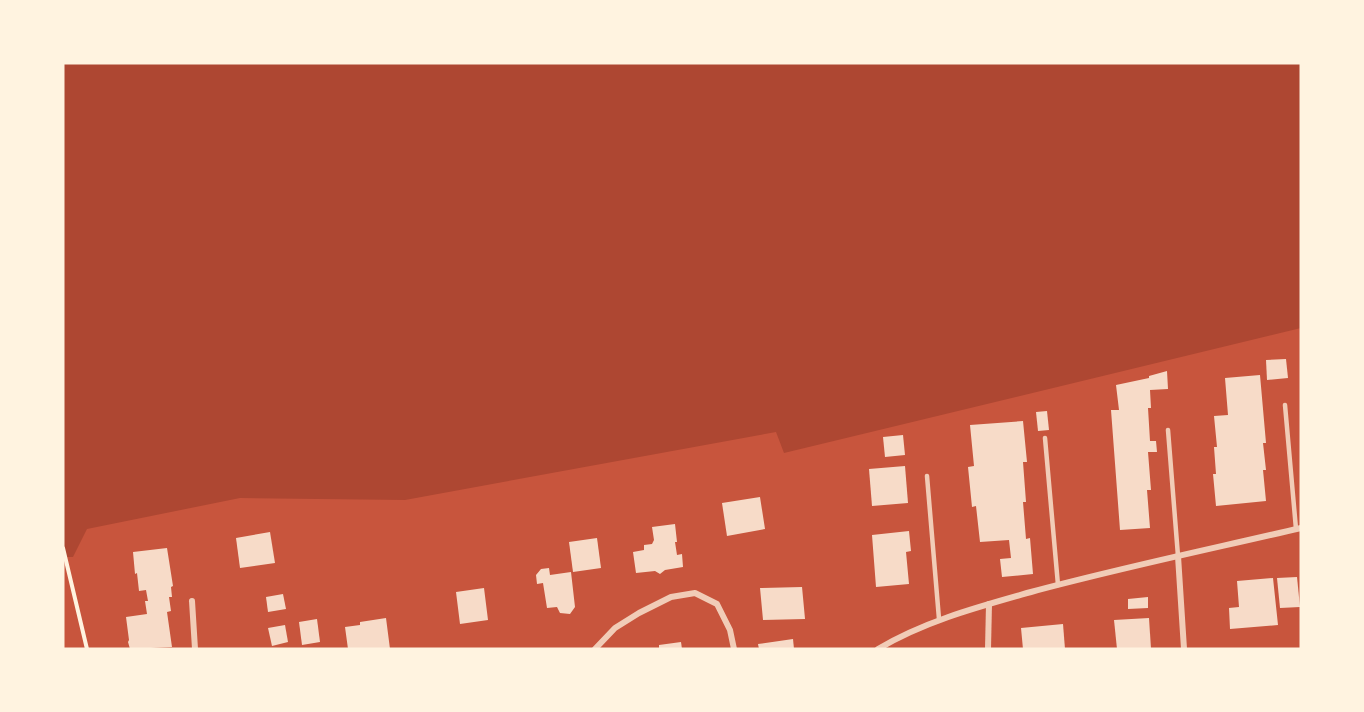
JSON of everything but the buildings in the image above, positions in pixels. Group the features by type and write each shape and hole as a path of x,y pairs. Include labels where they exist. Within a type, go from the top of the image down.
{"street":[{"path":"878,649 939,619 989,604 1058,585 1298,529"},
{"path":"1178,556 1185,649"},
{"path":"595,649 615,628 639,613 671,597 695,593 717,604 730,630 734,649"},
{"path":"192,601 195,649"},
{"path":"988,649 989,604"}],"lane":[{"path":"1285,405 1298,529"},
{"path":"1168,430 1178,556"},
{"path":"1045,438 1058,585"},
{"path":"927,476 939,619"}],"path":[{"path":"63,548 87,649"}],"shaded area":[{"path":"63,63 1301,63 1301,328 784,453 776,432 405,500 240,498 87,529 73,557 63,557"}]}
